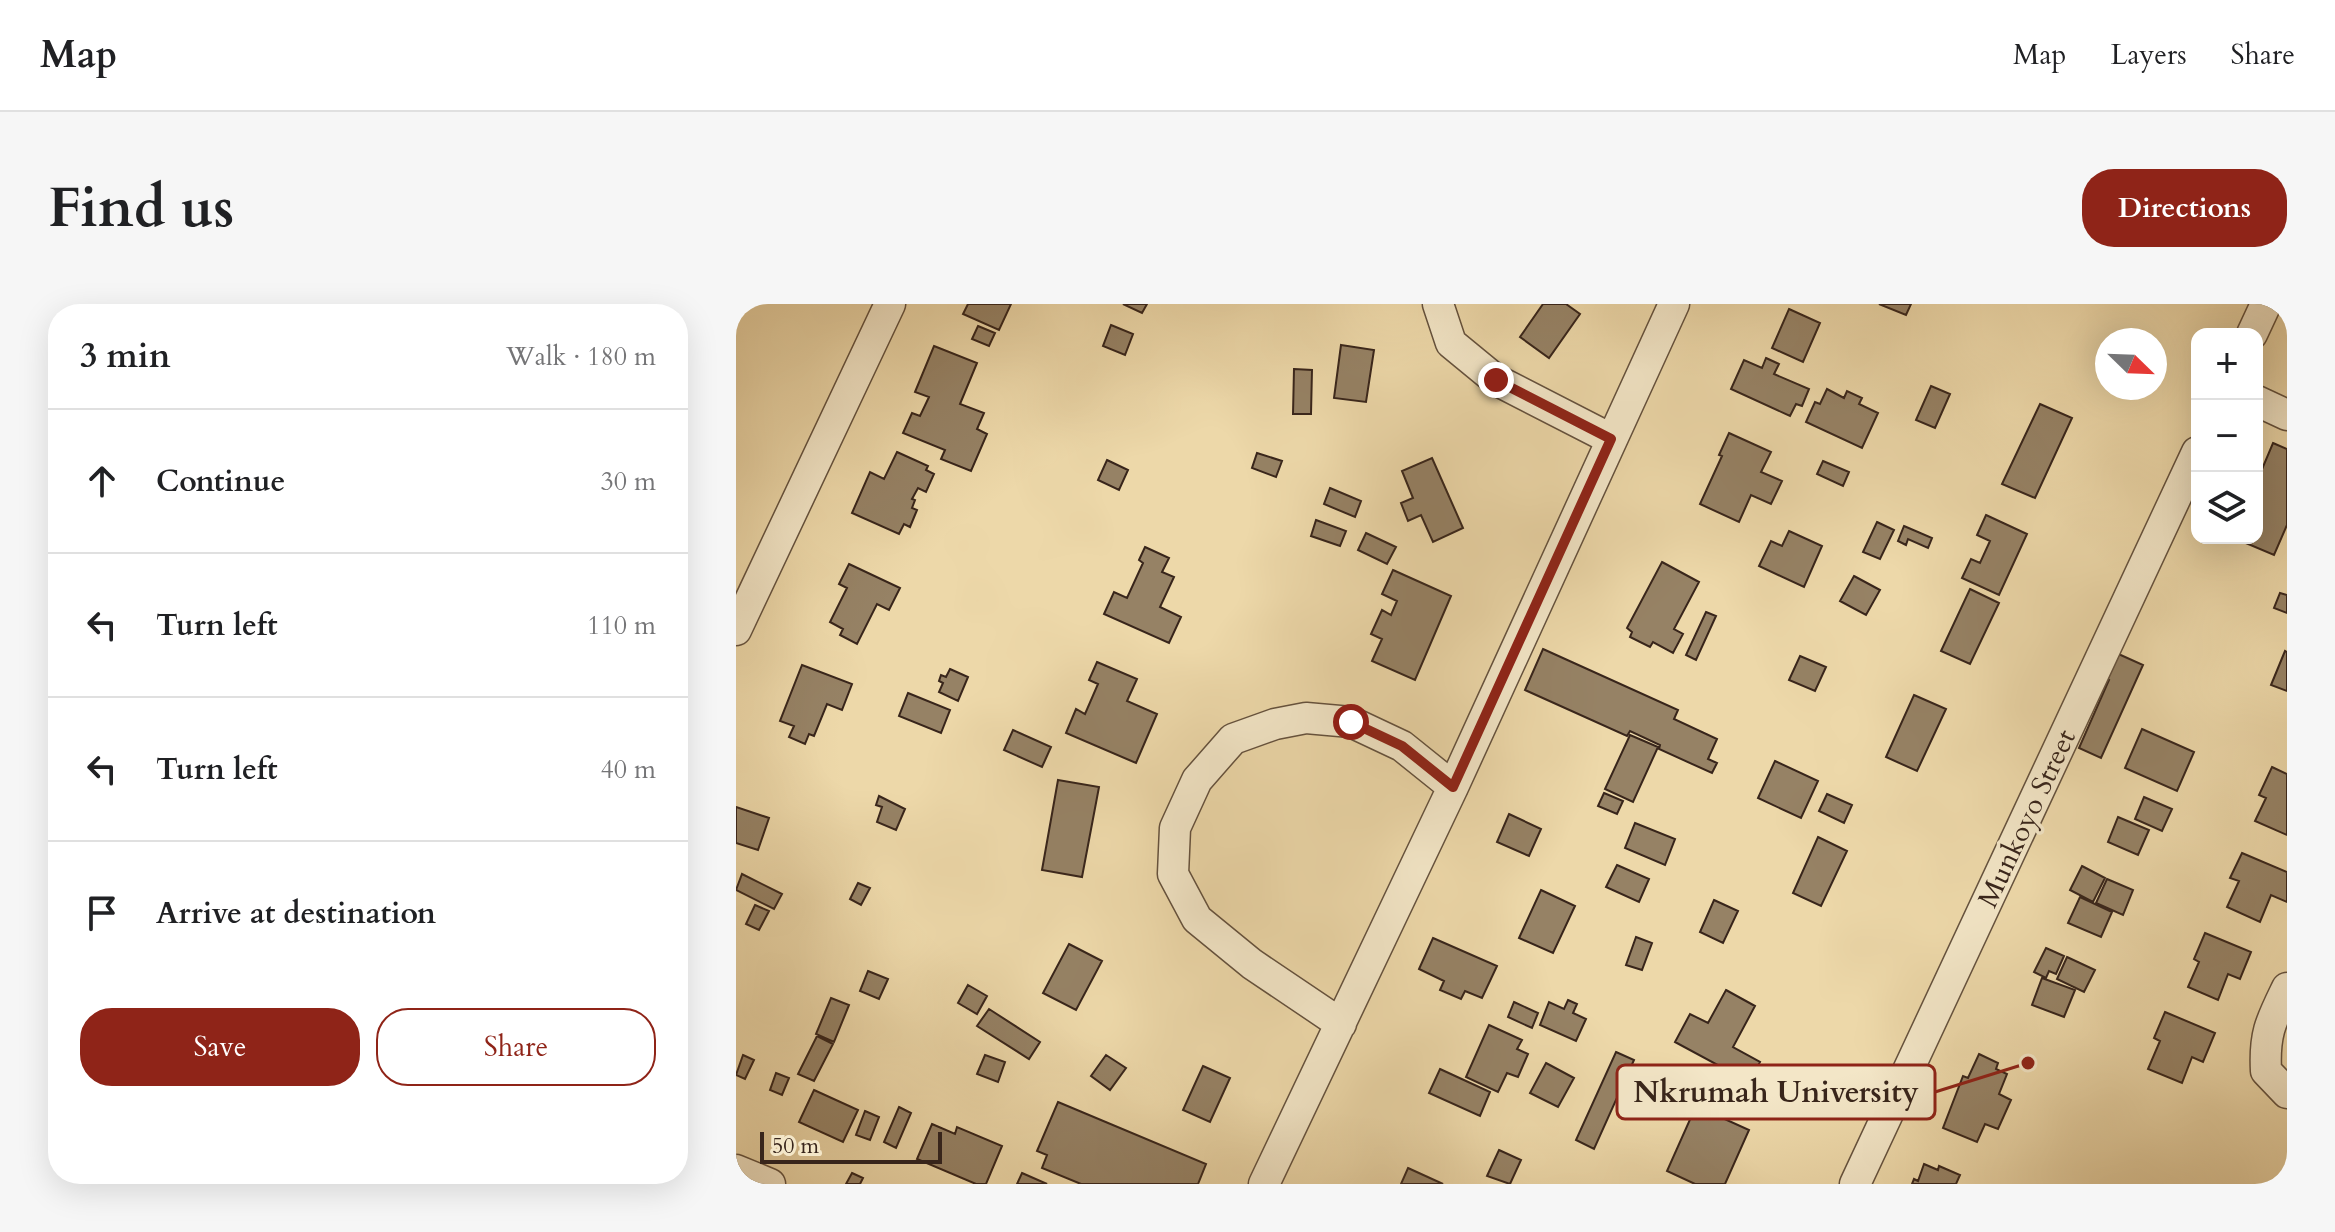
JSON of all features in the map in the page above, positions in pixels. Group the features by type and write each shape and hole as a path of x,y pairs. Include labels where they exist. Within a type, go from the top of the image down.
{"street":[{"path":"736,630 890,304"},
{"path":"1438,304 1451,343 1496,380 1611,439"},
{"path":"1264,1184 1453,787 1674,304"},
{"path":"2255,328 2266,304"},
{"path":"2263,404 2287,415"},
{"name":"Munkoyo Street","path":"1855,1184 2191,465"},
{"path":"1341,1024 1252,964 1197,919 1173,874 1175,828 1197,780 1233,739 1275,724 1306,718 1351,722 1402,746 1453,787"},
{"path":"2287,988 2268,1027 2265,1050 2266,1071 2287,1093"},
{"path":"736,1170 770,1184"}],"building":[{"path":"968,304 1011,304 999,330 963,314"},
{"path":"1123,304 1147,304 1142,313"},
{"path":"1543,304 1566,304 1580,314 1549,358 1520,337"},
{"path":"1879,304 1911,304 1906,315"},
{"path":"1789,309 1820,323 1803,362 1772,348"},
{"path":"1111,325 1133,334 1125,355 1103,346"},
{"path":"978,326 995,333 989,346 972,339"},
{"path":"1341,345 1374,350 1366,402 1334,398"},
{"path":"934,346 977,363 960,404 984,413 977,429 987,434 971,471 941,459 945,450 903,433 912,413 920,416 929,397 915,392"},
{"path":"1766,358 1779,364 1774,374 1809,389 1802,406 1796,404 1790,416 1731,389 1744,360 1762,368"},
{"path":"1294,369 1312,370 1311,414 1293,414"},
{"path":"1931,386 1950,394 1935,428 1916,420"},
{"path":"1827,389 1844,398 1847,391 1862,398 1859,404 1878,413 1862,448 1806,422 1815,402 1820,404"},
{"path":"2040,404 2072,418 2035,498 2002,484"},
{"path":"1729,433 1771,452 1761,472 1782,481 1771,504 1751,495 1739,522 1700,504"},
{"path":"2273,443 2287,449 2287,525 2274,555 2248,544 2263,544 2263,467"},
{"path":"897,452 928,466 926,470 934,474 926,492 918,488 912,499 915,500 912,508 917,510 910,527 904,524 899,534 852,513 870,472 884,479"},
{"path":"1257,453 1282,461 1276,477 1252,468"},
{"path":"1432,458 1463,528 1433,542 1421,515 1408,521 1401,503 1413,498 1402,471"},
{"path":"1107,460 1128,470 1119,490 1098,480"},
{"path":"1823,461 1849,472 1843,486 1817,474"},
{"path":"1330,488 1361,501 1355,517 1324,504"},
{"path":"1986,515 2027,534 1999,595 1962,578 1971,559 1980,563 1990,541 1977,535"},
{"path":"1316,520 1346,531 1340,546 1311,536"},
{"path":"1877,522 1894,530 1880,559 1863,552"},
{"path":"1904,526 1932,538 1928,548 1908,539 1906,545 1898,541"},
{"path":"1789,531 1822,546 1804,587 1759,566 1771,541 1782,546"},
{"path":"1366,533 1396,547 1387,564 1358,550"},
{"path":"1145,547 1169,558 1162,572 1174,577 1160,607 1181,617 1169,643 1104,614 1114,592 1127,598 1143,563 1139,560"},
{"path":"1662,562 1699,582 1674,629 1683,634 1673,653 1653,642 1650,647 1630,637 1632,632 1627,628"},
{"path":"849,564 900,588 889,610 877,604 857,644 840,635 843,629 830,622 847,588 839,584"},
{"path":"1393,570 1451,596 1415,680 1372,661 1382,639 1371,634 1382,610 1391,615 1397,601 1382,594"},
{"path":"1854,576 1880,590 1866,615 1840,601"},
{"path":"1970,589 1999,603 1970,664 1941,651"},
{"path":"2280,593 2287,595 2287,613 2274,608"},
{"path":"1706,612 1716,616 1696,660 1686,655"},
{"path":"1543,649 1678,710 1674,719 1717,739 1708,759 1717,763 1712,773 1659,749 1660,745 1630,731 1627,736 1525,690"},
{"path":"2114,652 2143,665 2101,758 2079,748 2109,680 2103,677"},
{"path":"2287,652 2287,691 2271,685"},
{"path":"1800,656 1826,667 1815,691 1789,680"},
{"path":"1097,662 1137,679 1127,701 1157,714 1136,763 1066,733 1076,709 1085,714 1098,684 1089,680"},
{"path":"802,665 852,684 842,710 827,704 814,736 809,734 805,744 789,737 794,726 780,721"},
{"path":"950,669 968,677 958,701 939,692 943,683 939,681 941,675 946,677"},
{"path":"908,693 950,710 941,733 899,716"},
{"path":"1914,695 1946,709 1917,771 1886,757"},
{"path":"2142,729 2194,752 2177,791 2125,768"},
{"path":"1013,730 1051,747 1042,767 1004,750"},
{"path":"1630,735 1658,747 1633,802 1605,789"},
{"path":"1775,761 1818,781 1801,818 1758,798"},
{"path":"2272,767 2287,774 2287,835 2255,821 2266,798 2259,795"},
{"path":"1058,780 1099,787 1082,877 1042,870"},
{"path":"1604,793 1623,801 1617,814 1598,806"},
{"path":"1827,794 1852,805 1844,823 1819,811"},
{"path":"879,796 905,809 896,830 877,822 882,807 876,805"},
{"path":"2144,797 2172,809 2162,831 2135,819"},
{"path":"736,807 769,818 758,850 736,843"},
{"path":"1509,814 1541,829 1529,856 1497,842"},
{"path":"2118,817 2149,830 2138,855 2108,842"},
{"path":"1635,823 1675,839 1665,865 1625,848"},
{"path":"1818,837 1847,851 1821,906 1793,893"},
{"path":"2242,853 2287,872 2287,902 2271,895 2260,922 2227,907 2239,881 2230,878"},
{"path":"1617,865 1649,879 1639,902 1606,887"},
{"path":"2082,866 2105,878 2093,902 2070,890"},
{"path":"742,874 782,894 774,909 736,890"},
{"path":"2107,879 2133,890 2123,915 2096,903"},
{"path":"858,883 870,888 861,905 850,899"},
{"path":"1541,890 1575,906 1553,953 1519,938"},
{"path":"2080,897 2112,912 2101,937 2068,923"},
{"path":"1714,900 1738,911 1723,943 1700,932"},
{"path":"755,905 769,911 759,930 746,924"},
{"path":"2205,933 2251,952 2240,979 2228,974 2218,1000 2188,987 2199,962 2194,959"},
{"path":"1636,937 1652,943 1642,970 1626,965"},
{"path":"1433,938 1497,966 1482,998 1465,991 1461,999 1440,990 1444,981 1419,969"},
{"path":"1069,944 1102,961 1076,1010 1043,993"},
{"path":"2046,948 2064,956 2056,974 2049,971 2046,978 2034,972"},
{"path":"2067,957 2095,970 2084,992 2057,979"},
{"path":"868,971 888,979 879,999 860,991"},
{"path":"2042,978 2075,990 2064,1017 2032,1005"},
{"path":"968,985 987,996 977,1014 958,1003"},
{"path":"1726,990 1755,1006 1733,1047 1760,1062 1749,1082 1675,1042 1690,1014 1708,1023"},
{"path":"831,998 849,1005 834,1042 816,1034"},
{"path":"1568,1000 1577,1004 1573,1013 1586,1019 1576,1041 1540,1025 1549,1002 1564,1009"},
{"path":"1514,1002 1538,1013 1532,1028 1508,1017"},
{"path":"989,1009 1040,1042 1029,1059 977,1026"},
{"path":"2165,1012 2215,1033 2203,1062 2192,1057 2182,1083 2148,1069 2160,1041 2154,1038"},
{"path":"1489,1025 1522,1040 1517,1049 1528,1054 1518,1077 1507,1073 1498,1092 1466,1077"},
{"path":"817,1036 833,1044 814,1081 798,1074"},
{"path":"1616,1052 1634,1060 1594,1149 1576,1140"},
{"path":"1979,1054 1998,1063 1996,1069 2007,1074 1999,1094 2011,1100 1998,1129 1985,1124 1977,1142 1943,1128 1963,1076 1968,1078"},
{"path":"743,1055 754,1060 745,1079 736,1075"},
{"path":"985,1055 1005,1062 998,1082 977,1074"},
{"path":"1106,1055 1126,1068 1110,1090 1091,1076"},
{"path":"1546,1063 1574,1078 1558,1107 1530,1093"},
{"path":"1203,1066 1230,1078 1210,1122 1183,1110"},
{"path":"1440,1069 1490,1092 1480,1116 1429,1093"},
{"path":"776,1073 789,1078 782,1095 770,1090"},
{"path":"814,1090 858,1110 843,1142 799,1122"},
{"path":"1058,1102 1206,1164 1198,1184 1081,1184 1042,1168 1047,1155 1037,1151"},
{"path":"1696,1106 1749,1130 1725,1184 1695,1184 1667,1171"},
{"path":"899,1107 911,1113 896,1148 884,1142"},
{"path":"865,1111 879,1117 870,1140 856,1135"},
{"path":"932,1124 955,1134 957,1127 1002,1146 986,1184 976,1184 917,1159"},
{"path":"1499,1150 1521,1160 1510,1184 1487,1176"},
{"path":"1924,1164 1938,1170 1939,1166 1960,1175 1956,1184 1912,1184 1914,1179 1918,1181"},
{"path":"1408,1168 1443,1184 1401,1184"},
{"path":"852,1173 863,1178 860,1184 846,1184"},
{"path":"1022,1173 1047,1184 1017,1184"}],"place":[{"name":"Nkrumah University","path":"2028,1063"}],"route":[{"path":"1351,722 1402,746 1453,787 1611,439 1496,380"}]}
